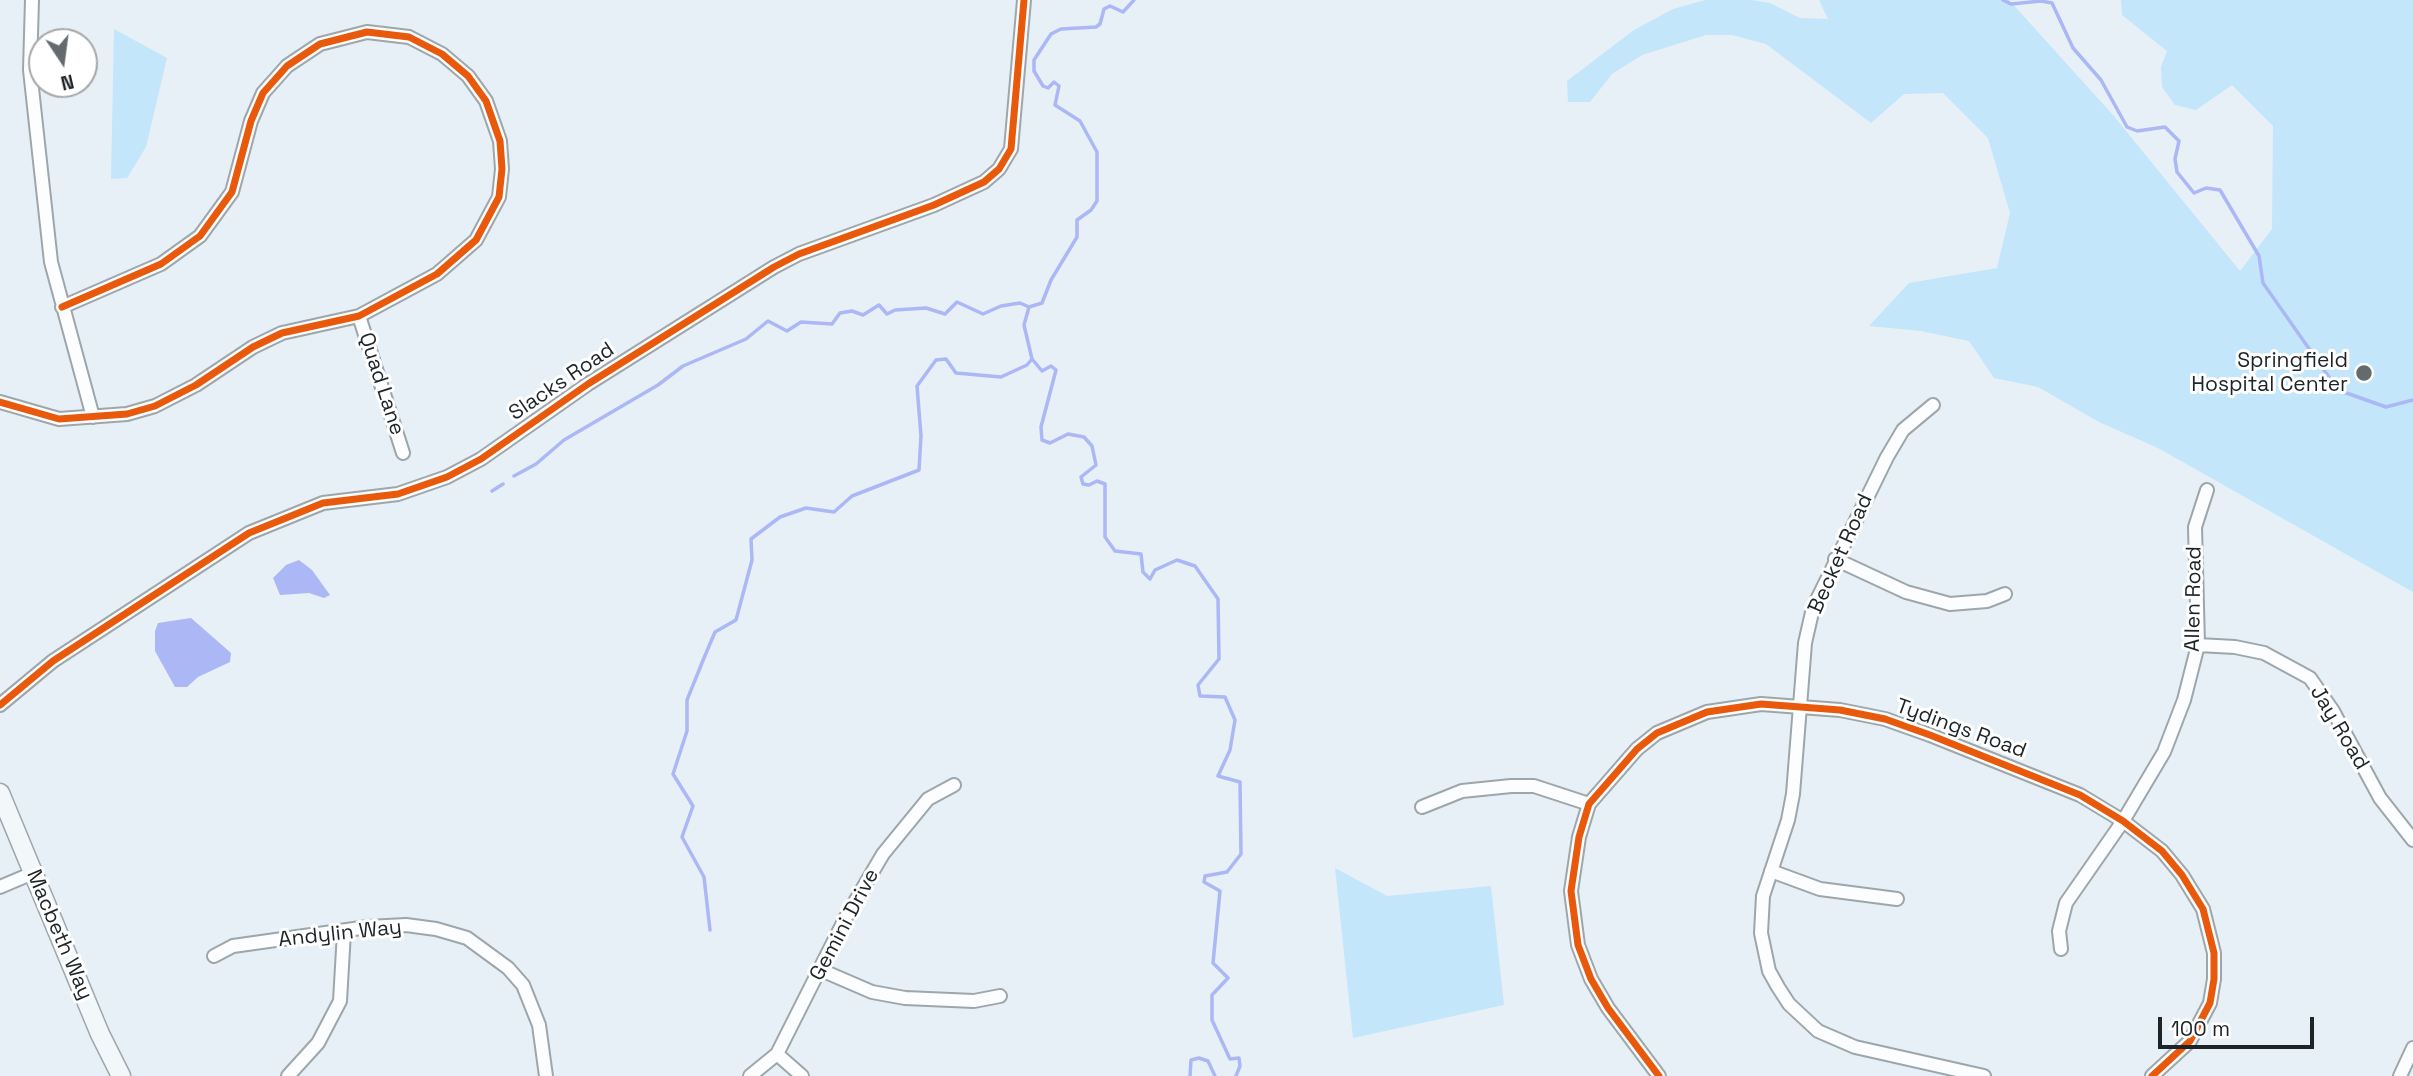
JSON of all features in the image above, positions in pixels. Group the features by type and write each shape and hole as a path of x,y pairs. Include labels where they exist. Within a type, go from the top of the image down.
{"street":[{"path":"32,0 30,70 51,262 93,417"},
{"name":"Slacks Road","path":"0,705 53,661 249,533 302,509 323,503 398,494 447,477 481,459 588,384 774,267 799,254 934,205 984,182 999,169 1011,149 1024,0"},
{"path":"0,402 59,419 127,414 155,406 196,385 253,347 282,333 359,316 416,286 467,250 490,217 501,183 497,126 479,90 442,54 409,37 382,32 345,36 320,44 303,53 275,78 255,107 232,191 201,236 161,264 62,307"},
{"name":"Quad Lane","path":"359,316 403,453"},
{"name":"Becket Road","path":"1933,405 1903,430 1887,457 1835,559 1814,608 1805,643 1793,794 1760,915 1763,950 1777,987 1804,1020 1832,1039 1855,1047 1984,1076"},
{"name":"Allen Road","path":"2062,949 2059,931 2066,903 2123,821 2164,752 2184,700 2198,645 2195,527 2207,490"},
{"path":"1835,559 1906,592 1950,604 1987,601 2005,594"},
{"name":"Jay Road","path":"2198,645 2235,647 2264,653 2310,678 2333,710 2380,798 2413,840"},
{"name":"Tydings Road","path":"1659,1076 1608,1007 1591,979 1578,945 1571,891 1572,868 1589,804 1637,749 1657,733 1683,720 1731,706 1798,705 1885,719 2038,776 2080,795 2123,821 2162,851 2182,875 2203,909 2214,953 2214,979 2210,1003 2190,1041 2152,1076"},
{"name":"Gemini Drive","path":"750,1076 777,1054 846,917 883,854 920,806 954,785"},
{"path":"1422,807 1462,791 1511,786 1534,786 1589,804"},
{"name":"Macbeth Way","path":"0,793 121,1076"},
{"path":"1771,871 1820,889 1897,899"},
{"path":"0,887 33,873"},
{"name":"Andylin Way","path":"214,956 233,946 406,925 436,929 467,938 508,968 530,998 543,1042 547,1076"},
{"path":"288,1076 318,1044 340,1001 344,932"},
{"path":"821,970 872,992 905,998 974,1001 1000,996"},
{"path":"2400,1076 2413,1048"},
{"path":"777,1054 802,1076"}],"shaded area":[{"path":"1705,0 1751,0 1770,3 1800,18 1828,19 1819,0 2009,0 2113,115 2240,271 2272,229 2273,126 2232,85 2196,110 2175,105 2162,87 2161,67 2167,51 2122,15 2121,0 2413,0 2413,592 2158,448 2099,422 2038,387 1994,378 1969,341 1921,331 1869,326 1909,283 1997,268 2010,213 1988,138 1943,93 1904,94 1871,123 1766,44 1732,35 1706,35 1642,55 1612,74 1590,102 1568,102 1567,81 1634,30 1673,9"},
{"path":"114,29 167,58 146,147 127,178 111,179"},
{"path":"1335,868 1387,896 1491,886 1504,1005 1353,1038"}],"water":[{"path":"299,560 312,570 330,595 324,598 309,593 280,595 273,578 286,565"},
{"path":"191,618 231,653 230,662 198,677 187,687 175,687 155,651 155,631 158,623"}],"waterway":[{"path":"1134,0 1123,12 1110,6 1104,9 1100,24 1096,27 1061,29 1051,34 1034,60 1034,71 1043,86 1048,88 1054,82 1059,86 1055,105 1080,121 1097,152 1097,201 1091,210 1077,220 1077,237 1051,280 1042,303 1029,307 1024,325 1032,359 1042,371 1051,366 1056,370 1041,427 1042,440 1050,443 1068,434 1084,437 1092,446 1096,465 1081,477 1083,484 1089,485 1097,481 1105,484 1105,537 1115,551 1141,554 1143,572 1150,579 1155,570 1177,560 1195,566 1218,599 1219,659 1198,685 1200,696 1225,697 1235,720 1230,750 1218,776 1240,782 1241,854 1227,872 1205,876 1204,882 1220,891 1213,963 1228,978 1212,995 1212,1020 1230,1059 1239,1058 1240,1066 1236,1076"},
{"path":"2003,0 2011,4 2041,1 2052,3 2073,48 2101,80 2127,127 2137,131 2165,127 2179,141 2175,159 2177,172 2194,193 2206,188 2220,190 2259,256 2263,283 2338,390 2386,407 2413,400"},
{"path":"514,476 536,464 564,440 658,385 683,366 746,339 768,321 787,331 801,322 832,324 840,313 852,311 863,315 879,305 887,314 895,310 926,308 945,314 957,302 983,314 1001,306 1020,303 1029,307"},
{"path":"710,930 704,877 682,837 693,806 673,774 687,731 687,700 704,658 715,632 736,620 752,560 751,539 780,517 806,508 834,512 852,496 919,470 921,436 917,386 936,360 946,359 956,373 1001,377 1027,365 1032,359"},
{"path":"492,491 503,484"},
{"path":"1190,1076 1191,1060 1199,1058 1208,1061 1215,1076"}],"cycle path":[{"path":"0,705 53,661 249,533 323,503 398,494 447,477 481,459 588,384 774,267 799,254 934,205 984,182 999,169 1011,149 1024,0"},
{"path":"0,402 59,419 127,414 155,406 196,385 253,347 282,333 359,316 437,274 476,240 499,197 502,169 500,141 486,101 468,76 442,54 409,37 367,32 320,44 287,66 263,93 251,121 232,192 200,236 161,264 62,307"},
{"path":"1659,1076 1608,1008 1591,979 1578,945 1571,891 1579,837 1589,804 1637,749 1657,733 1707,712 1761,704 1840,710 1885,719 1930,735 2080,795 2123,821 2162,851 2182,875 2203,909 2214,953 2214,979 2210,1003 2190,1041 2152,1076"}],"place":[{"name":"Springfield Hospital Center","path":"2364,373"}]}
